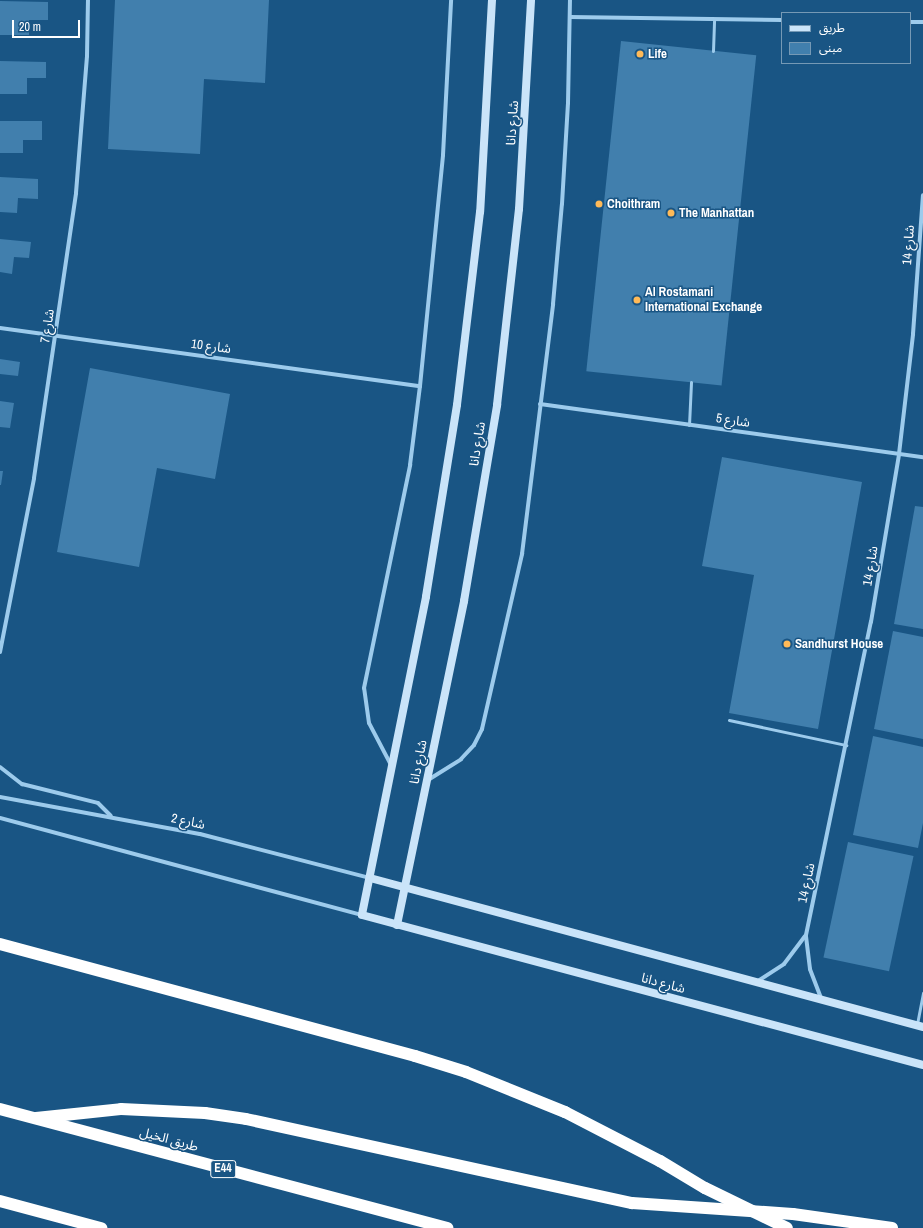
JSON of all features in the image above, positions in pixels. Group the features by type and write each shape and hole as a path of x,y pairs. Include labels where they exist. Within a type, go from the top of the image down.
{"highway":[{"path":"0,944 415,1056 466,1072 523,1094 599,1129 705,1188 787,1228"},
{"name":"طريق الخيل","path":"0,1109 447,1228"},
{"path":"36,1118 121,1109 205,1113 246,1119 625,1201 668,1207 793,1214 892,1228"},
{"path":"0,1201 101,1228"}],"street":[{"name":"شارع 7","path":"0,652 34,478 57,336 76,193 87,56 88,0"},
{"path":"393,769 369,723 364,688 410,465 420,386 443,155 451,0"},
{"name":"شارع دانا","path":"492,0 481,197 466,331 442,502 393,769 362,915 923,1065"},
{"name":"شارع دانا","path":"397,925 428,780 478,526 497,405 519,209 531,0"},
{"path":"428,780 461,759 474,745 482,729 522,554 562,204 570,0"},
{"path":"570,17 781,20"},
{"path":"911,22 923,22"},
{"name":"شارع 14","path":"822,1002 810,969 806,935 847,745 871,622 899,454 913,334 923,195"},
{"name":"شارع 10","path":"0,328 420,386"},
{"name":"شارع 5","path":"540,404 923,457"},
{"path":"0,767 22,784 98,803 111,816"},
{"name":"شارع 2","path":"0,797 111,816 200,834 370,878"},
{"path":"0,818 362,915"},
{"name":"شارع دانا","path":"370,878 405,886 822,1002 920,1026"},
{"name":"شارع 14","path":"754,983 784,964 806,935"}],"lane":[{"path":"714,19 714,51"},
{"path":"689,425 691,382"},
{"path":"729,720 847,745"},
{"path":"920,1026 923,993"}],"building":[{"path":"115,0 269,0 265,83 204,79 200,154 108,149"},
{"path":"0,1 48,2 48,20 29,20 29,35 0,35"},
{"name":"The Manhattan","path":"621,41 756,55 722,385 586,371"},
{"path":"0,61 46,62 46,78 27,78 27,94 0,94"},
{"path":"0,121 42,121 42,140 23,140 23,153 0,153"},
{"path":"0,177 38,179 38,199 18,198 17,213 0,212"},
{"path":"0,239 31,242 29,258 14,257 12,274 0,272"},
{"path":"0,359 20,362 18,376 0,374"},
{"path":"90,368 230,394 215,479 157,468 139,567 57,552"},
{"path":"0,401 14,403 10,428 0,427"},
{"name":"Sandhurst House","path":"722,457 862,482 818,729 729,713 754,575 702,566"},
{"path":"0,471 3,471 1,485 0,485"},
{"path":"915,506 923,507 923,629 894,624"},
{"path":"893,631 923,637 923,739 874,729"},
{"path":"873,736 923,747 923,823 918,848 853,835"},
{"path":"848,842 914,856 889,971 823,957"}],"place":[{"name":"Life","path":"640,54"},
{"name":"Choithram","path":"599,204"},
{"name":"The Manhattan","path":"671,213"},
{"name":"Al Rostamani International Exchange","path":"637,300"},
{"name":"Sandhurst House","path":"787,644"}]}
